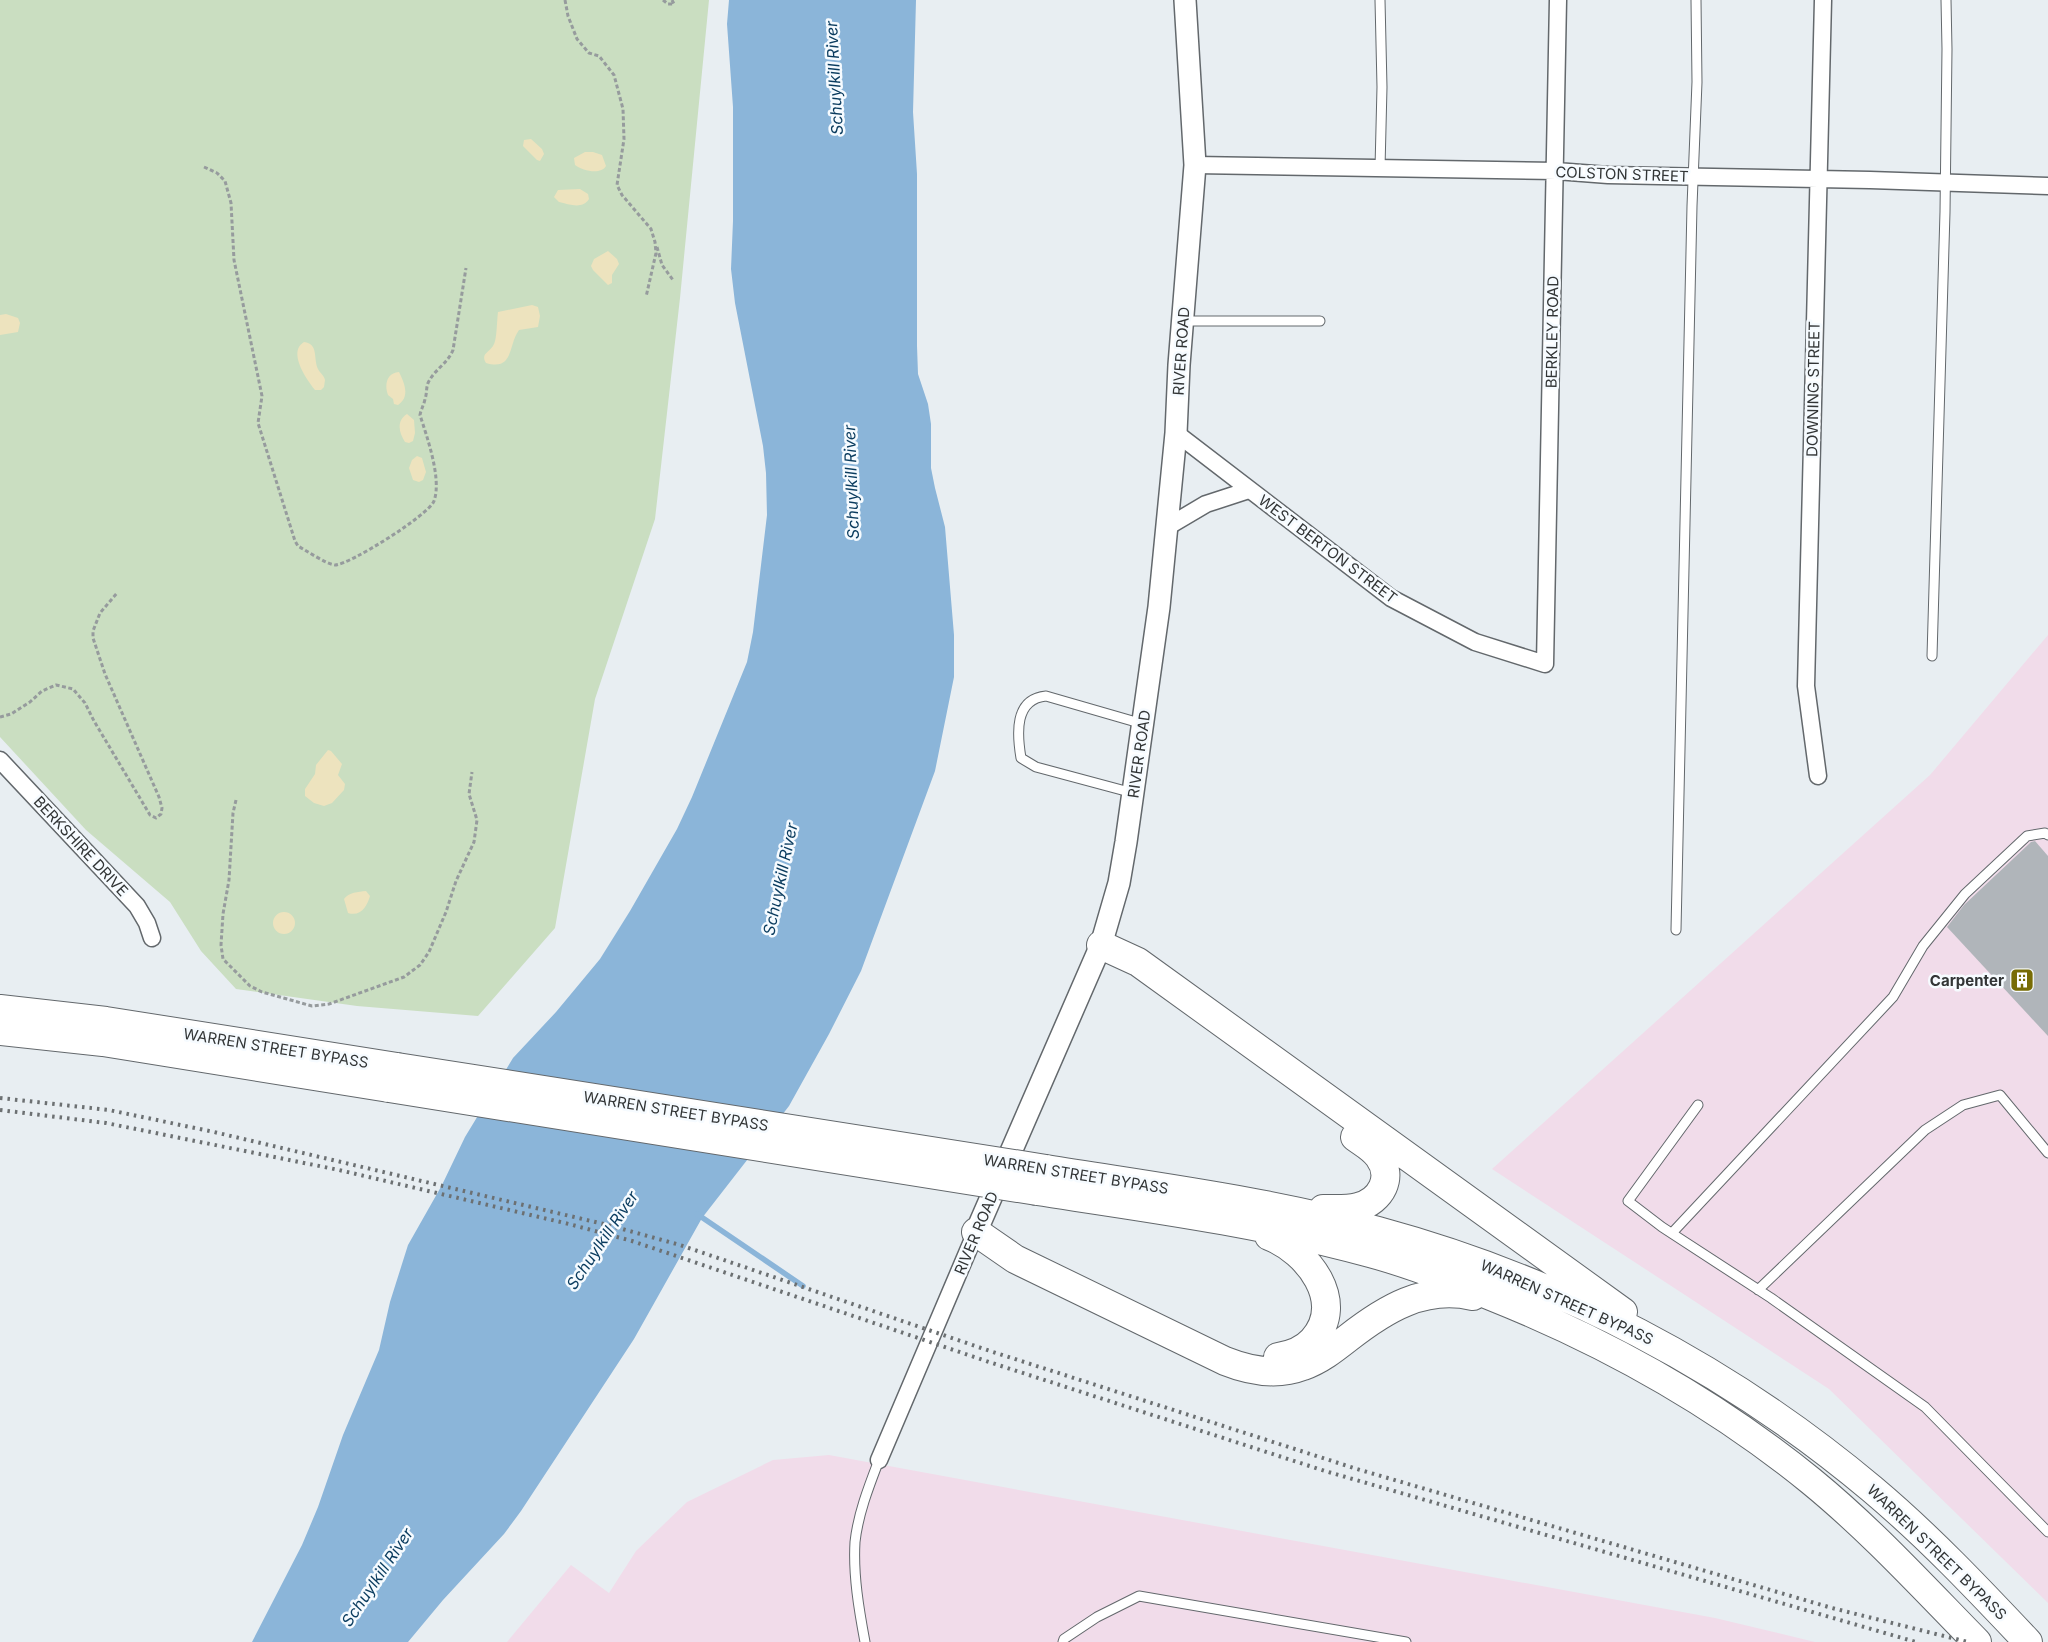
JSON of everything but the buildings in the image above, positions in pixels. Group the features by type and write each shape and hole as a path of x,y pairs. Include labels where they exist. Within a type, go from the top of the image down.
{"highway":[{"path":"1102,945 1129,974 1368,1146 1380,1158 1384,1166 1386,1182 1383,1190 1368,1204 1346,1209 1280,1208"},
{"path":"1102,945 1138,962 1706,1371"},
{"name":"WARREN STREET BYPASS","path":"0,1009 106,1021 393,1077 1042,1180 1373,1253 1422,1269 1516,1306 1603,1345 1648,1370 1732,1422 1812,1482 1848,1514 1977,1642"},
{"name":"WARREN STREET BYPASS","path":"0,1031 393,1077"},
{"name":"WARREN STREET BYPASS","path":"1042,1180 1232,1198 1379,1231 1477,1262 1615,1320 1661,1344 1749,1396 1872,1488 1952,1562 2028,1642"},
{"path":"976,1232 1021,1246 1245,1353 1273,1357 1301,1350 1318,1334 1324,1320 1326,1303 1318,1277 1299,1255 1287,1246 1274,1238 1228,1221"},
{"path":"976,1232 1015,1259 1225,1361 1257,1370 1288,1370 1314,1362 1386,1310 1416,1298 1449,1293 1464,1294 1516,1306"}],"street":[{"name":"RIVER ROAD","path":"879,1460 976,1232 1102,945 1119,883 1154,653 1176,433 1182,321 1196,165 1185,0"},
{"name":"BERKLEY ROAD","path":"1545,664 1558,0"},
{"name":"DOWNING STREET","path":"1818,776 1806,686 1818,180 1822,102 1823,0"},
{"name":"COLSTON STREET","path":"1196,165 1556,171 1608,175 2048,186"},
{"name":"WEST BERTON STREET","path":"1176,433 1391,598 1475,642 1545,664"},
{"name":"WEST BERTON STREET","path":"1167,527 1206,504 1249,490"},
{"name":"BERKSHIRE DRIVE","path":"0,760 137,906 147,923 152,938"}],"lane":[{"path":"1380,0 1382,87 1380,168"},
{"path":"1676,930 1697,82 1696,0"},
{"path":"1932,656 1945,183 1946,0"},
{"path":"1182,321 1320,321"},
{"path":"1133,793 1036,767 1022,758 1018,729 1021,713 1027,704 1037,697 1046,696 1143,724"},
{"path":"1672,1233 1893,997 1923,946 1965,894 2027,836 2045,833 2048,836"},
{"path":"1758,1290 1925,1130 1963,1104 2000,1095 2048,1153"},
{"path":"1698,1105 1628,1201 1925,1407 2048,1532"},
{"path":"865,1642 857,1600 855,1542 866,1494 879,1460"},
{"path":"1063,1642 1064,1639 1097,1617 1139,1596 1406,1642"}],"path":[{"path":"565,0 568,16 578,39 589,52 599,56 614,75 623,109 624,139 617,185 622,195 651,229 662,266 673,280"},
{"path":"663,0 668,4 674,4 672,0"},
{"path":"204,167 217,173 225,181 232,203 234,260 262,396 258,423 295,541 298,546 330,563 343,563 402,530 429,509 434,501 436,490 434,462 420,415 425,402 428,383 450,358 453,350 466,268"},
{"path":"646,297 656,253 655,242"},
{"path":"0,717 11,714 30,702 42,691 56,685 72,689 85,703 150,815 156,818 161,814 162,808 159,798 105,674 94,638 93,631 100,613 117,592"},
{"path":"236,800 233,813 229,880 223,914 221,945 223,958 250,986 262,992 312,1006 328,1004 404,977 420,965 430,952 456,881 474,842 477,820 469,794 472,772"}],"shaded area":[{"path":"2048,635 2048,1603 1829,1389 1492,1169 1930,775"},
{"path":"829,1455 1715,1618 1815,1642 507,1642 571,1565 609,1593 636,1551 687,1502 773,1460"}],"green space":[{"path":"0,0 709,0 680,298 655,519 595,699 555,928 478,1016 357,1006 236,989 201,951 170,902 86,830 0,737"}],"sand":[{"path":"531,139 542,149 544,154 540,161 523,146 524,140"},
{"path":"585,152 602,155 606,166 604,169 592,171 575,165 574,158"},
{"path":"580,189 588,194 589,199 583,204 575,205 559,202 554,197 558,190"},
{"path":"608,251 617,259 619,264 612,275 612,283 608,285 591,266 594,259"},
{"path":"532,305 538,307 540,316 538,327 519,330 506,360 495,364 486,363 484,357 495,341 498,312"},
{"path":"6,314 18,318 20,323 18,332 0,335 0,315"},
{"path":"304,342 309,343 314,349 318,369 325,380 324,387 321,390 315,390 300,366 297,352"},
{"path":"399,372 405,394 402,402 398,405 394,404 393,399 388,395 386,387 389,377"},
{"path":"407,414 414,420 415,433 413,441 409,443 405,442 400,431 401,420"},
{"path":"417,456 422,458 426,472 423,480 419,482 413,480 409,468 412,460"},
{"path":"328,750 342,764 338,775 345,784 344,790 332,803 324,806 314,803 305,796 305,789 315,774 316,765"},
{"path":"366,891 370,896 363,910 353,914 348,913 344,899 351,894"},
{"path":"284,912 292,915 295,923 292,931 284,934 276,931 273,923 276,915"}],"water":[{"name":"Schuylkill River","path":"729,0 916,0 913,112 917,174 918,374 928,404 931,424 931,468 945,527 954,635 954,677 935,771 861,971 789,1106 702,1218 634,1339 504,1534 443,1600 408,1642 252,1642 302,1545 318,1507 343,1435 379,1350 390,1302 408,1245 442,1185 465,1137 513,1058 556,1012 600,959 630,911 677,829 747,662 753,632 767,515 766,473 763,446 735,303 731,269 733,107 727,24"}],"waterway":[{"path":"697,1214 803,1286"}],"railway":[{"path":"0,1098 109,1110 214,1132 608,1225 680,1245 990,1351 1357,1469 1832,1608 1968,1642"},
{"path":"0,1110 106,1123 339,1170 569,1224 632,1241 992,1363 1325,1471 1916,1642"}],"place":[{"name":"Carpenter","path":"2022,980"}]}
